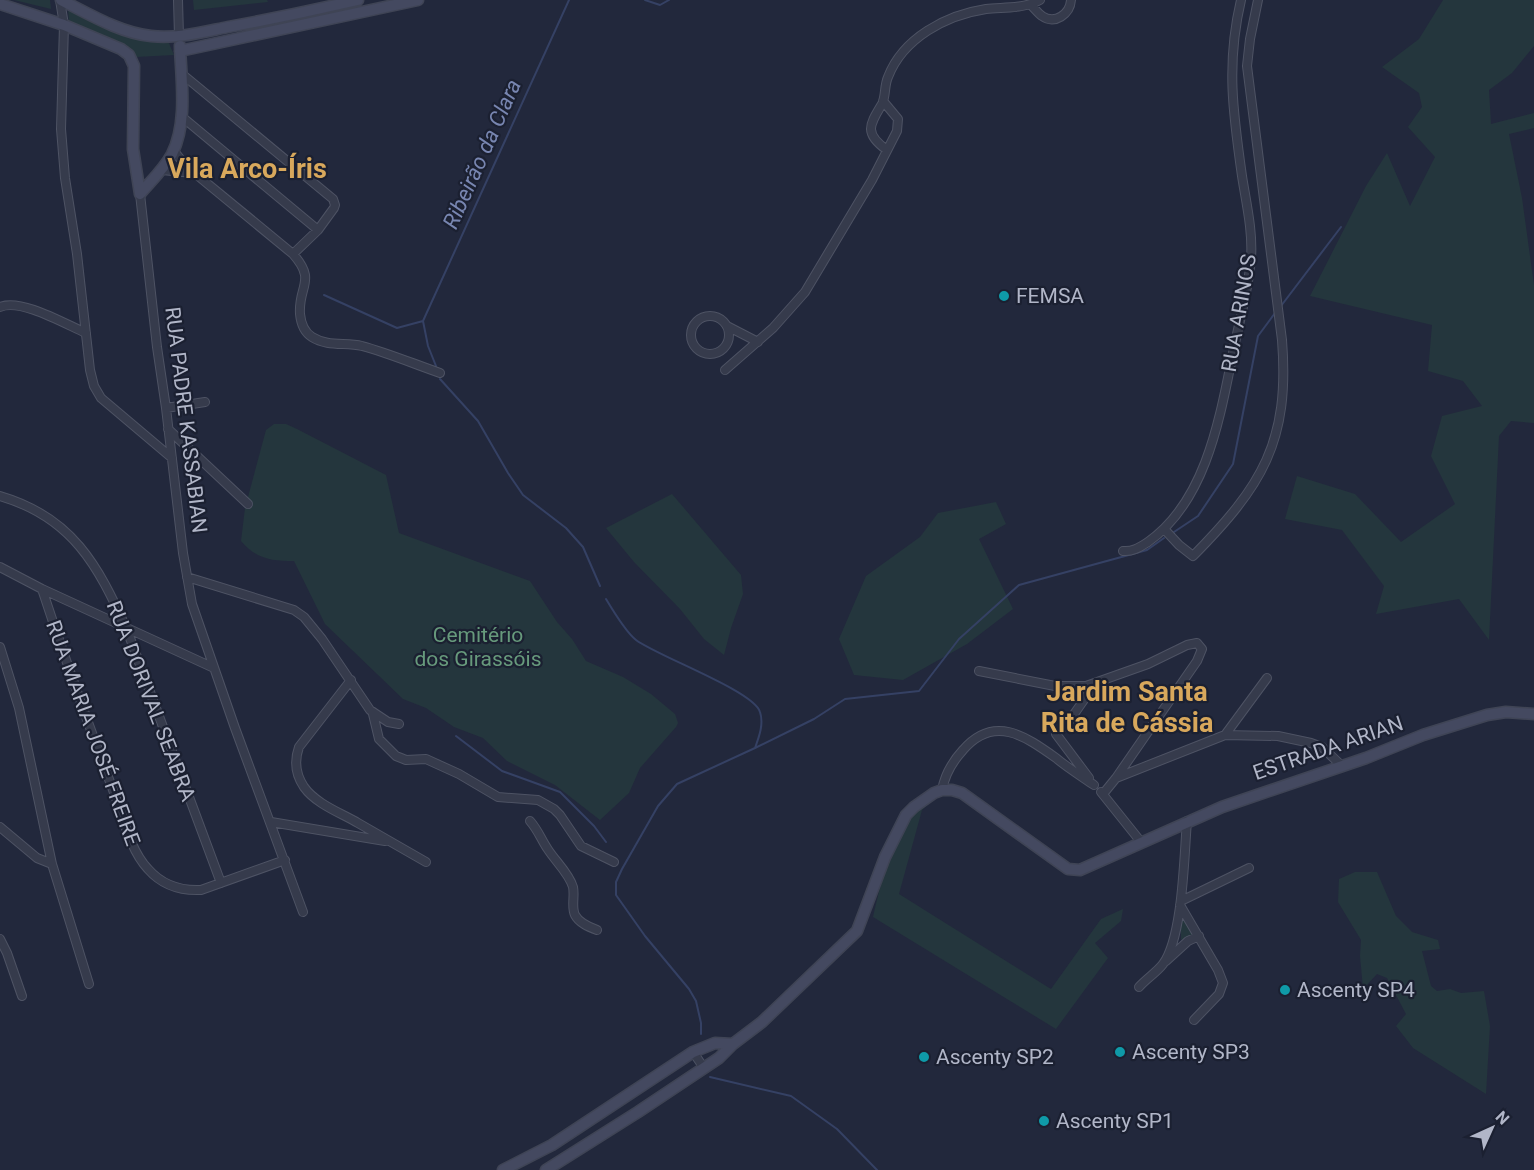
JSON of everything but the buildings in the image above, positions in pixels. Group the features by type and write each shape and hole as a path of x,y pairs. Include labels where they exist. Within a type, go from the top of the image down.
{"street":[{"path":"61,0 64,25 61,129 65,178 94,386 101,398 172,458"},
{"path":"61,0 95,17 139,34 179,36 263,21 358,0"},
{"path":"140,194 162,170 178,140 182,74 178,0"},
{"path":"180,51 418,0"},
{"path":"886,150 878,144 872,134 870,124 883,101 885,87 895,64 909,46 928,30 961,15 984,9 1031,5 1040,0"},
{"path":"1031,5 1043,17 1053,19 1069,11 1071,0"},
{"name":"RUA ARINOS","path":"1124,551 1130,552 1140,548 1165,530 1200,476 1209,456 1222,403 1249,276 1251,256 1249,228 1236,136 1231,77 1232,50 1241,0"},
{"name":"RUA ARINOS","path":"1165,530 1193,556 1219,529 1255,484 1267,460 1275,437 1282,402 1284,370 1282,340 1246,66 1258,0"},
{"name":"RUA PADRE KASSABIAN","path":"0,3 64,25 121,49 133,61 133,149 192,604 303,912"},
{"path":"182,74 333,199 334,208 318,230 293,254"},
{"path":"725,370 758,342 796,304 872,180 897,131 898,119 883,101"},
{"path":"181,116 318,230"},
{"path":"174,151 194,173 293,254 306,271 300,312 306,333 330,344 350,344 363,347 440,374"},
{"path":"162,170 194,173"},
{"path":"1,304 12,304 37,311 86,333"},
{"path":"727,326 729,339 723,350 717,354 704,354 694,346 691,334 695,323 705,316 717,317 727,326 758,342"},
{"path":"166,408 205,402"},
{"path":"168,429 248,504"},
{"name":"RUA DORIVAL SEABRA","path":"0,496 28,507 53,521 75,539 93,562 127,630 221,883"},
{"path":"0,567 127,630 214,668"},
{"path":"187,577 294,610 312,626 351,680 373,714 381,741 396,756 406,760 422,758 429,760 498,797 538,800 554,809 581,846 614,862"},
{"name":"RUA MARIA JOSÉ FREIRE","path":"42,589 106,772 138,855 155,876 179,889 201,890 285,861"},
{"path":"979,671 1055,686 1078,687 1095,684 1148,664 1193,643 1200,645 1202,649 1197,661 1103,794"},
{"path":"0,646 19,708 52,864 89,984"},
{"path":"1225,735 1266,678"},
{"path":"351,680 299,747 296,765 300,778 312,795 426,862"},
{"path":"1065,727 1095,684"},
{"name":"ESTRADA ARIAN","path":"942,790 952,790 962,794 1059,863 1074,871 1086,868 1187,821 1424,735 1487,715 1506,712 1534,714"},
{"path":"373,714 388,722 399,724"},
{"path":"546,1170 719,1058 762,1022 857,932 885,857 906,815 925,798 942,790 944,778 950,766 968,743 989,732 1002,730 1015,733 1028,739 1094,785"},
{"path":"1056,734 1141,842"},
{"path":"1116,778 1225,735 1278,736 1311,743 1322,747 1342,766"},
{"path":"530,821 571,883 576,917 597,930"},
{"path":"1163,964 1172,941 1180,903 1187,821"},
{"path":"271,822 390,842"},
{"path":"0,827 37,858 52,864"},
{"path":"1180,903 1249,868"},
{"path":"1180,903 1223,983 1219,994 1194,1020"},
{"path":"1139,987 1188,941 1199,936"},
{"path":"0,939 22,996"},
{"path":"503,1170 552,1145 693,1052 715,1044 733,1044"},
{"path":"693,1052 704,1068"}],"green space":[{"path":"14,0 50,0 51,9"},
{"path":"193,0 267,0 268,2 194,10"},
{"path":"1443,0 1534,0 1534,46 1512,73 1489,90 1491,124 1534,113 1534,128 1509,134 1522,198 1534,285 1534,423 1511,421 1499,436 1489,640 1459,599 1376,614 1384,586 1342,530 1285,519 1297,476 1355,494 1401,542 1455,504 1431,456 1442,416 1482,406 1463,381 1428,371 1432,325 1310,296 1366,186 1387,153 1410,206 1435,157 1408,127 1422,107 1419,93 1382,67 1419,39"},
{"path":"68,8 168,41 174,55 136,57 124,47 69,23"},
{"name":"Cemitério dos Girassóis","path":"274,424 286,424 297,429 386,475 399,533 530,581 586,661 623,677 651,694 675,714 678,723 676,727 640,768 629,793 600,820 555,785 507,761 483,738 454,727 426,708 403,699 325,624 294,561 265,558 253,552 241,541 245,508 266,430"},
{"path":"672,494 741,575 743,594 724,655 704,639 680,609 634,562 606,528"},
{"path":"996,502 1006,524 979,539 1013,609 967,644 903,680 854,675 839,639 866,576 920,537 938,513"},
{"path":"939,795 922,810 899,894 1051,989 1101,919 1123,909 1121,921 1095,943 1108,958 1056,1029 873,917 887,862 904,824 915,810"},
{"path":"1355,872 1377,872 1396,916 1412,932 1438,940 1440,949 1422,951 1431,986 1437,991 1450,989 1461,993 1484,991 1490,1026 1486,1094 1413,1048 1396,1026 1406,1014 1387,978 1377,974 1363,989 1361,940 1338,902 1339,879"},
{"path":"1184,918 1193,935 1181,940 1181,920"}],"waterway":[{"name":"Ribeirão da Clara","path":"423,321 569,0"},
{"name":"Ribeirão da Clara","path":"645,0 660,5 669,0"},
{"path":"1281,306 1341,227"},
{"name":"Ribeirão da Clara","path":"324,295 397,328 423,321 428,346 436,366"},
{"path":"1174,532 1198,516 1233,464 1258,336 1275,313"},
{"name":"Ribeirão da Clara","path":"440,379 478,421 523,495 566,528 583,547 600,586"},
{"path":"755,748 814,719 845,699 919,691 959,639 1019,585 1147,550 1164,538"},
{"name":"Ribeirão da Clara","path":"606,599 624,627 636,640 724,684 754,704 760,712 761,730 755,748 677,784 658,806 616,882 616,895 696,1001 701,1034"},
{"path":"456,736 502,771 560,792 594,826 606,842"},
{"path":"710,1077 791,1096 837,1129 877,1170"}],"place":[{"name":"FEMSA","path":"1004,296"},
{"name":"Ascenty SP4","path":"1285,990"},
{"name":"Ascenty SP3","path":"1120,1052"},
{"name":"Ascenty SP2","path":"924,1057"},
{"name":"Ascenty SP1","path":"1044,1121"}],"district":[{"name":"Vila Arco-Íris","path":"247,169"},
{"name":"Jardim Santa Rita de Cássia","path":"1127,708"}]}
